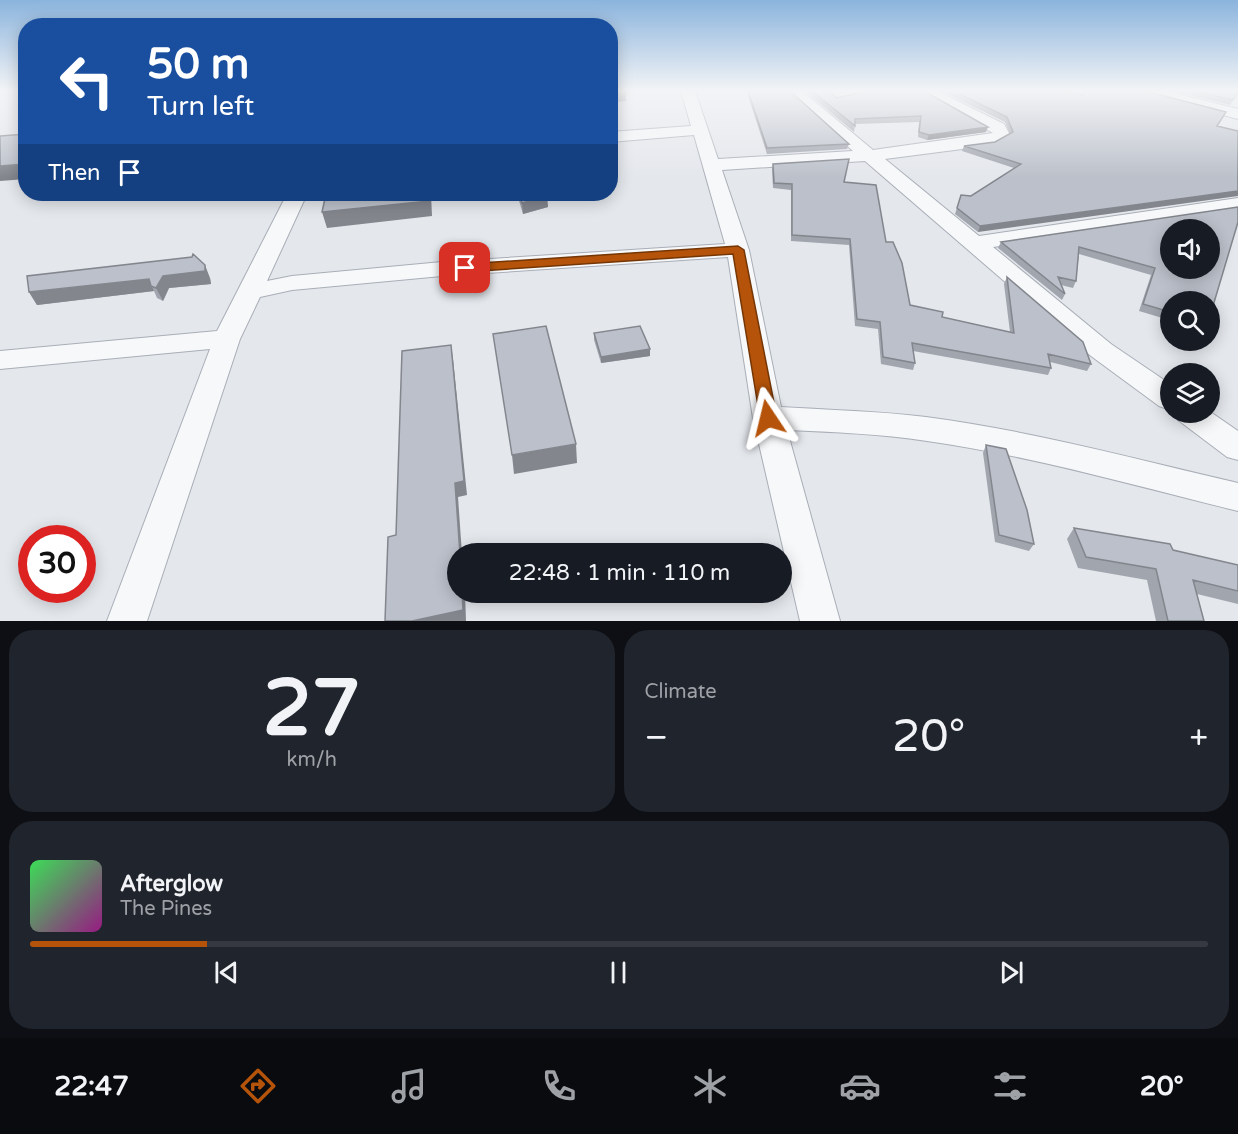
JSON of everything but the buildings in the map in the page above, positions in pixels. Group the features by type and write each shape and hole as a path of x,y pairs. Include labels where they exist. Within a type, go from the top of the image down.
{"street":[{"path":"696,120 738,250 768,418 820,621"},
{"path":"829,120 1101,350 1160,392"},
{"path":"710,165 872,155 993,140 1002,135 998,127 984,120"},
{"path":"618,136 699,130"},
{"path":"127,621 227,339 294,201"},
{"path":"976,243 1238,204"},
{"path":"251,291 292,283 442,269 738,250"},
{"path":"0,360 227,339"},
{"path":"768,418 883,424 946,434 1054,454 1238,497"},
{"path":"1203,423 1238,448"}],"route":[{"path":"465,268 738,250 768,418"}]}
